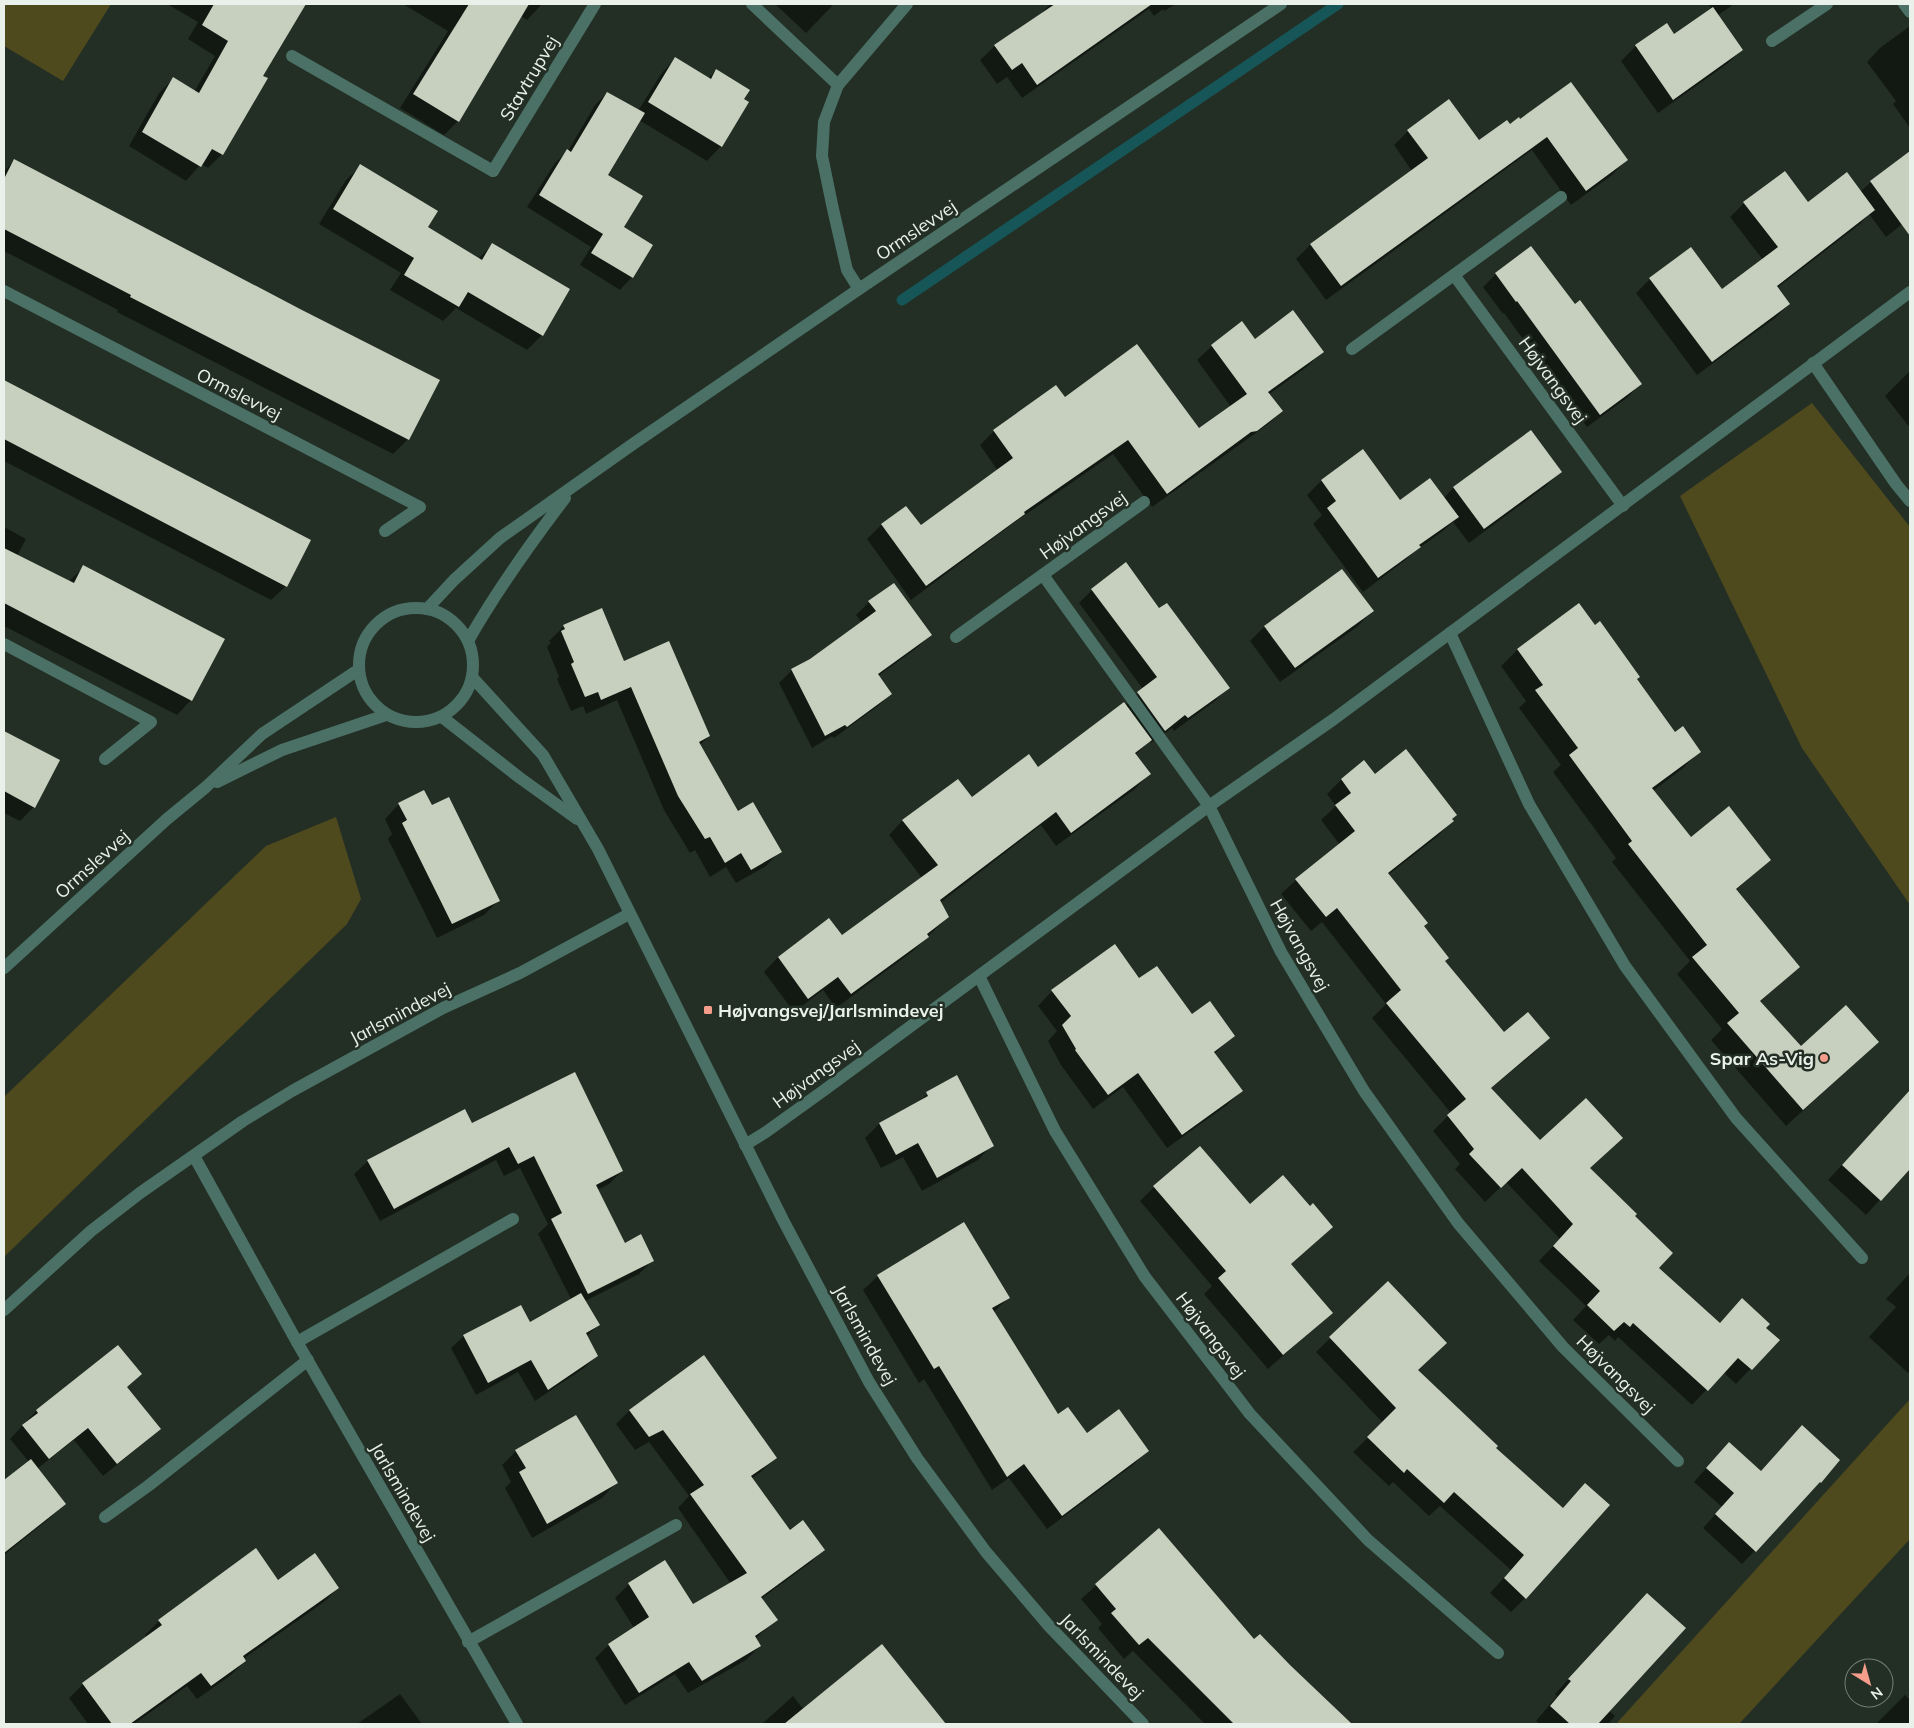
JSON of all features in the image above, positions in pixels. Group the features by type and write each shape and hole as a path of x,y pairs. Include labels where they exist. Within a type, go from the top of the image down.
{"street":[{"name":"Stavtrupvej","path":"292,56 493,171 595,4"},
{"path":"752,4 838,85"},
{"path":"859,289 847,270 822,156 824,122 838,85 907,4"},
{"name":"Ormslevvej","path":"428,609 454,580 500,538 859,289 1280,4"},
{"path":"1772,42 1827,4"},
{"path":"1904,4 1910,12"},
{"path":"1352,349 1561,197"},
{"name":"Højvangsvej","path":"1454,275 1623,506"},
{"name":"Ormslevvej","path":"4,291 420,507 385,531"},
{"name":"Højvangsvej","path":"745,1145 766,1132 980,976 1210,806 1334,719 1910,292"},
{"path":"1813,363 1896,484 1910,501"},
{"name":"Ormslevvej","path":"468,641 488,605 518,560 573,488"},
{"name":"Højvangsvej","path":"956,637 1144,502"},
{"name":"Højvangsvej","path":"1043,575 1210,806 1281,952 1364,1091 1458,1223 1563,1346 1678,1461"},
{"path":"410,608 428,609 444,615 458,626 468,641 472,653 472,677 467,693 456,707 442,717 424,723 404,722 386,715 372,703 362,688 358,670 359,652 366,636 377,622 392,613 410,608"},
{"path":"1450,633 1529,804 1625,966 1736,1118 1862,1258"},
{"path":"4,644 151,722 105,759"},
{"name":"Ormslevvej","path":"4,968 167,819 206,787 262,734 358,670"},
{"name":"Jarlsmindevej","path":"472,677 543,755 598,849 745,1145 869,1382 917,1458 986,1552 1048,1626 1143,1724"},
{"name":"Ormslevvej","path":"206,787 282,750 386,715"},
{"name":"Jarlsmindevej","path":"442,717 505,767 582,822"},
{"name":"Jarlsmindevej","path":"4,1310 91,1231 140,1193 243,1121 292,1090 443,1008 520,973 629,914"},
{"name":"Højvangsvej","path":"980,976 1054,1130 1145,1278 1250,1414 1368,1540 1498,1653"},
{"name":"Jarlsmindevej","path":"194,1156 297,1342 468,1642 517,1724"},
{"path":"297,1342 513,1219"},
{"path":"105,1517 148,1486 308,1360"},
{"path":"468,1642 676,1525"}],"shaded area":[{"path":"4,4 111,4 63,81 4,46"},
{"path":"1812,403 1910,527 1910,905 1802,748 1680,496"},
{"path":"336,817 361,899 347,924 4,1257 4,1097 266,846"},
{"path":"1910,1399 1910,1539 1739,1724 1616,1724"}],"building":[{"path":"214,4 306,4 263,76 268,78 223,155 212,149 201,167 142,132 173,77 199,93 228,41 202,25"},
{"path":"469,4 529,4 459,122 413,94"},
{"path":"1055,4 1152,4 1037,85 1022,63 1012,70 994,45"},
{"path":"1713,7 1743,50 1673,100 1635,45 1667,23 1674,34"},
{"path":"675,57 711,79 716,69 750,90 744,99 749,102 722,147 648,102"},
{"path":"1571,82 1628,160 1586,191 1547,137 1341,286 1310,244 1428,158 1407,130 1449,99 1479,140 1507,120 1510,124 1519,117 1520,119"},
{"path":"607,92 645,113 608,175 643,196 624,227 653,245 633,278 591,253 603,234 539,195 567,149 571,152"},
{"path":"1910,151 1910,236 1870,181"},
{"path":"14,159 440,380 409,440 130,297 131,295 4,229 4,179"},
{"path":"360,164 438,211 428,227 482,260 492,243 570,289 543,336 468,292 459,307 404,275 414,258 333,209"},
{"path":"1785,171 1808,202 1847,172 1875,210 1777,286 1790,304 1712,362 1649,278 1691,247 1722,289 1778,247 1743,202"},
{"path":"1531,246 1575,304 1580,300 1642,384 1600,415 1495,273"},
{"path":"1293,310 1324,352 1268,392 1283,411 1257,431 1251,432 1167,494 1128,440 1024,512 1025,514 926,586 881,524 906,506 921,525 1013,458 993,430 1056,385 1065,397 1137,344 1199,428 1247,394 1211,345 1242,321 1255,339"},
{"path":"4,380 311,540 287,587 4,439"},
{"path":"1531,430 1562,472 1484,529 1453,487"},
{"path":"1363,449 1400,500 1430,478 1459,517 1419,545 1421,547 1378,578 1327,508 1336,501 1321,480"},
{"path":"4,548 74,583 83,565 225,639 192,701 4,603"},
{"path":"1126,562 1159,608 1167,603 1230,688 1188,718 1185,715 1165,731 1137,692 1157,677 1091,589"},
{"path":"1342,569 1374,611 1295,668 1264,626"},
{"path":"894,583 932,635 878,674 892,694 847,727 845,725 825,736 791,669 810,659 876,611 868,601"},
{"path":"1579,603 1595,625 1600,621 1640,677 1637,679 1675,732 1683,726 1701,752 1652,788 1691,837 1729,806 1771,860 1736,889 1800,967 1760,1001 1801,1046 1846,1005 1879,1042 1803,1110 1727,1023 1739,1013 1692,957 1707,945 1628,844 1632,841 1569,755 1578,748 1535,690 1543,685 1517,649"},
{"path":"602,608 624,661 669,641 710,736 699,742 738,811 753,802 782,852 751,870 741,853 725,863 710,837 705,839 678,796 631,687 601,700 598,692 585,697 571,664 574,662 561,631 565,629 563,625"},
{"path":"1124,702 1152,740 1135,753 1151,774 1071,833 1056,812 940,900 949,917 927,934 929,937 851,994 838,977 808,999 778,957 829,918 842,935 938,865 902,820 958,779 972,797 1029,754 1038,767"},
{"path":"4,731 60,760 35,808 4,791"},
{"path":"1406,749 1457,815 1452,819 1454,821 1388,873 1428,923 1424,926 1449,958 1445,961 1504,1032 1528,1012 1550,1038 1491,1088 1540,1140 1586,1098 1623,1138 1590,1168 1673,1253 1659,1268 1720,1323 1742,1298 1770,1324 1766,1328 1780,1340 1752,1370 1738,1358 1708,1391 1633,1323 1630,1327 1624,1322 1614,1331 1587,1305 1600,1291 1553,1246 1573,1224 1522,1168 1501,1188 1469,1154 1474,1149 1447,1115 1466,1099 1386,1003 1401,990 1337,908 1326,917 1295,879 1355,831 1335,805 1351,793 1341,779 1364,760 1375,774"},
{"path":"424,790 432,805 449,797 500,901 452,924 402,823 407,820 398,803"},
{"path":"1115,944 1139,978 1157,966 1192,1014 1210,1001 1235,1036 1214,1052 1243,1091 1182,1135 1138,1073 1108,1095 1075,1050 1062,1025 1071,1016 1051,990"},
{"path":"575,1072 623,1171 596,1185 625,1243 641,1234 654,1261 588,1294 551,1219 562,1213 534,1156 518,1164 509,1147 394,1209 367,1160 465,1109 472,1123"},
{"path":"957,1075 994,1146 937,1178 918,1143 896,1155 879,1123 928,1096 926,1092"},
{"path":"1910,1090 1910,1169 1881,1201 1842,1165"},
{"path":"1200,1146 1250,1204 1283,1175 1310,1206 1313,1203 1333,1227 1291,1264 1333,1313 1283,1355 1218,1278 1226,1271 1153,1186"},
{"path":"964,1222 1010,1298 992,1308 1058,1414 1068,1407 1087,1433 1119,1409 1149,1451 1062,1516 1024,1464 1007,1477 939,1366 934,1369 877,1275"},
{"path":"1388,1281 1447,1343 1418,1370 1498,1446 1496,1448 1563,1508 1585,1483 1610,1505 1526,1599 1504,1578 1524,1555 1454,1492 1444,1503 1407,1469 1404,1473 1367,1437 1396,1408 1329,1337"},
{"path":"581,1293 600,1325 586,1333 598,1356 548,1390 531,1360 488,1383 463,1335 521,1305 530,1322"},
{"path":"118,1345 142,1374 127,1387 161,1429 117,1464 88,1428 49,1459 22,1425 38,1413 36,1410"},
{"path":"704,1355 777,1458 751,1476 790,1530 803,1520 825,1550 761,1597 778,1620 755,1636 761,1646 702,1681 689,1662 639,1693 608,1644 649,1617 628,1583 665,1560 693,1604 747,1573 690,1494 704,1485 663,1430 649,1437 629,1410"},
{"path":"576,1415 618,1483 547,1524 519,1472 526,1468 515,1450"},
{"path":"1802,1425 1840,1460 1756,1552 1715,1514 1734,1493 1706,1468 1729,1442 1761,1471"},
{"path":"31,1459 66,1504 4,1553 4,1480"},
{"path":"1159,1528 1254,1639 1260,1634 1352,1724 1234,1724 1148,1638 1139,1645 1111,1613 1116,1609 1095,1584"},
{"path":"256,1548 278,1580 315,1553 339,1588 243,1656 246,1661 211,1686 201,1673 130,1724 112,1724 82,1683 162,1625 158,1620"},
{"path":"1647,1593 1686,1628 1598,1724 1570,1724 1550,1706 1571,1681 1568,1679"},
{"path":"882,1644 946,1724 784,1724"}],"waterway":[{"path":"902,300 1338,4"}],"place":[{"name":"Højvangsvej/Jarlsmindevej","path":"708,1010"},
{"name":"Spar As-Vig","path":"1824,1058"}]}
